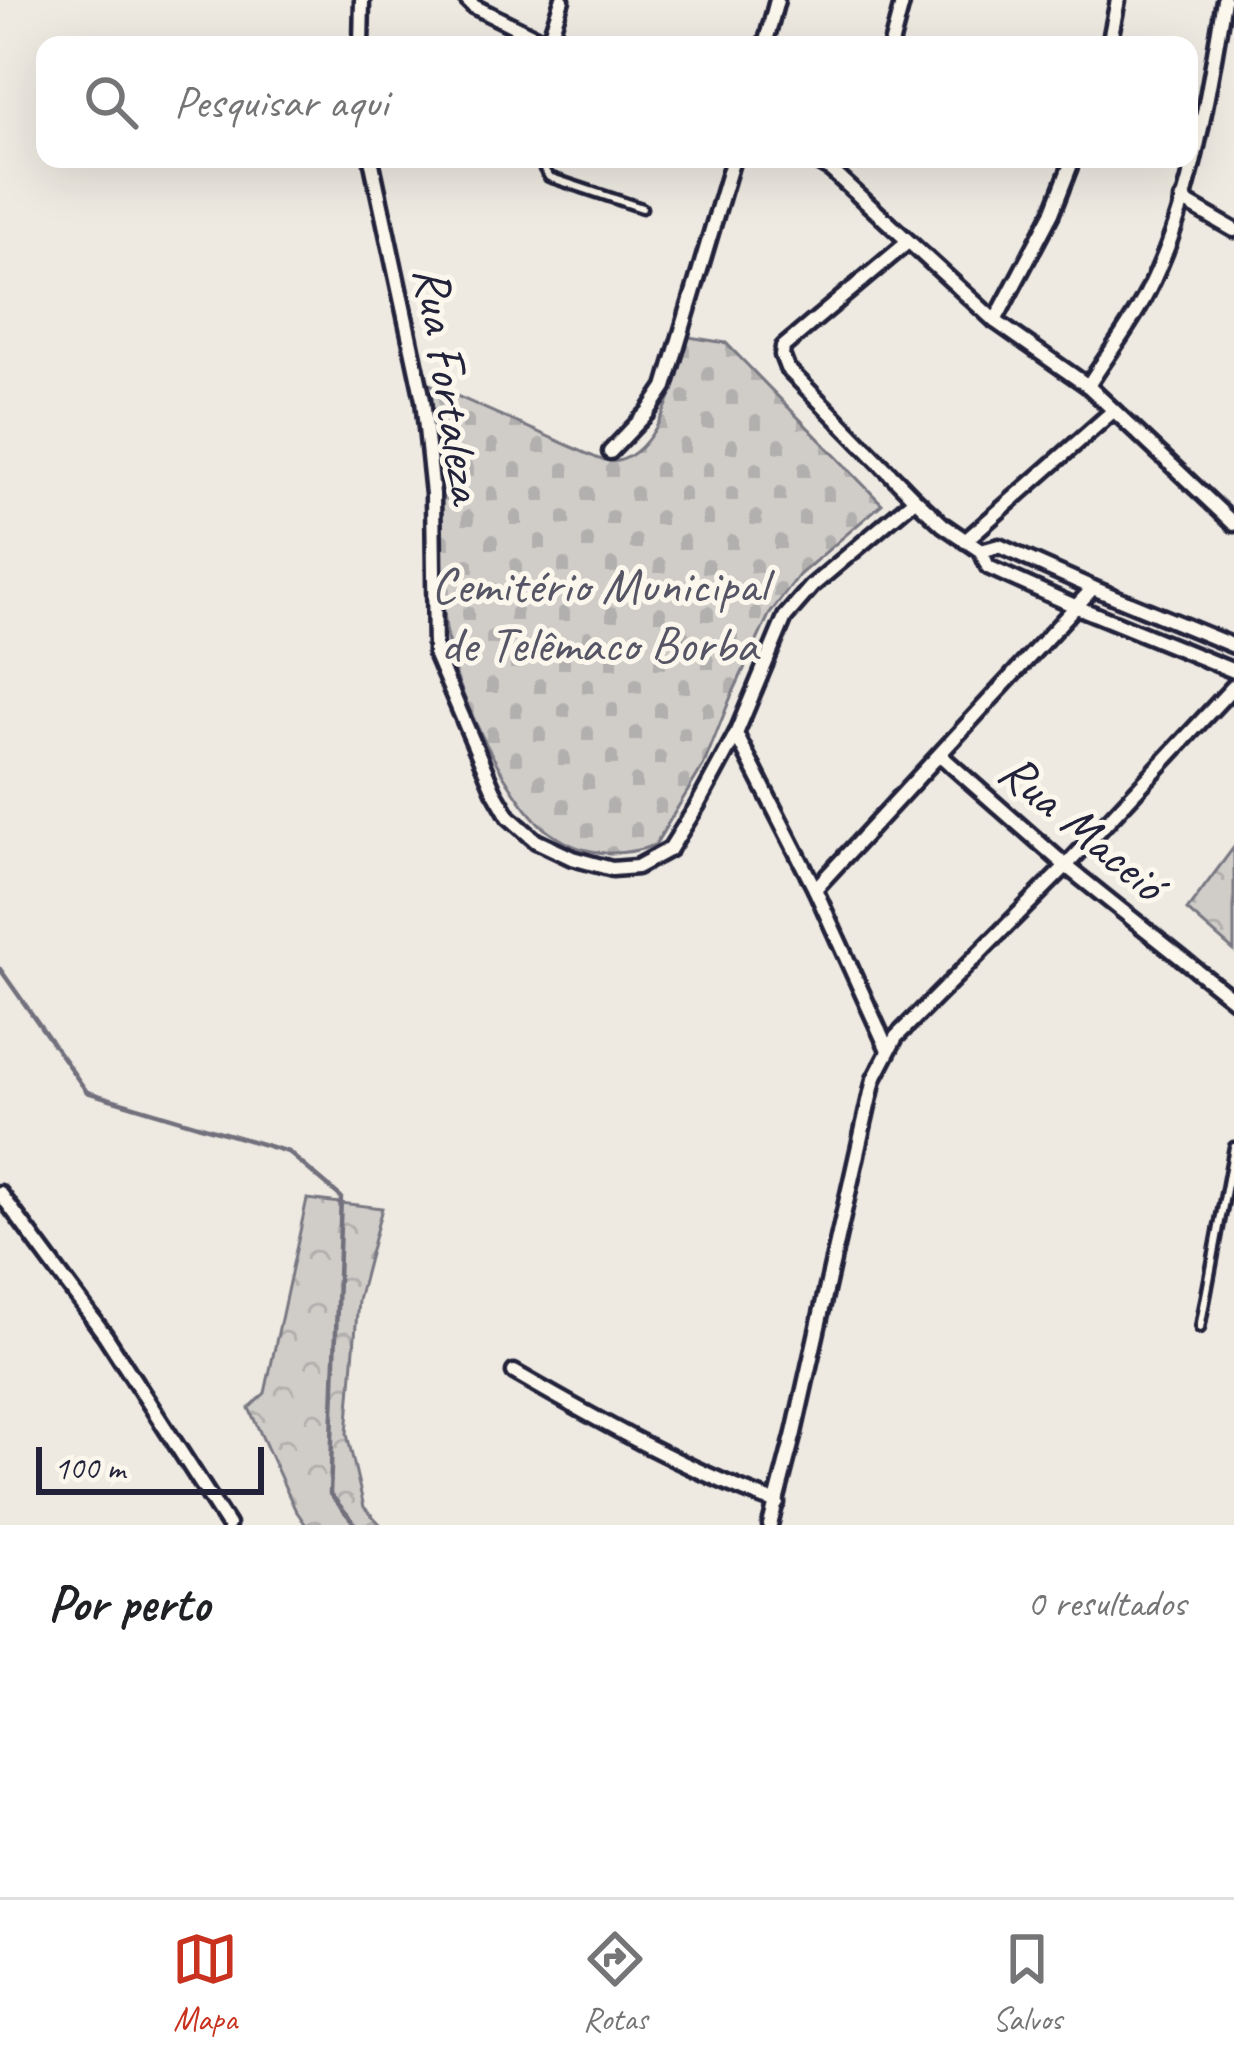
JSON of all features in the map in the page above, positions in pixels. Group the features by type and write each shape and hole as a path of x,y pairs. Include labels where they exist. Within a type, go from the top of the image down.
{"street":[{"path":"361,36 362,0"},
{"path":"467,0 534,36"},
{"path":"552,36 562,0"},
{"path":"767,36 777,0"},
{"path":"893,36 903,0"},
{"path":"1111,36 1118,0"},
{"path":"1198,137 1224,0"},
{"name":"Rua Fortaleza","path":"373,168 423,400 433,494 435,652 471,742 509,817 536,841 612,869 637,867 670,849 736,734 784,617 812,586 915,499"},
{"path":"610,452 665,387 730,168"},
{"path":"837,168 908,242 995,321 1088,386 1234,524"},
{"path":"995,321 1052,213 1070,168"},
{"path":"1088,386 1147,294 1190,168"},
{"path":"1182,200 1234,230"},
{"path":"908,242 783,347 788,368 915,499 981,551 995,571 1234,671"},
{"path":"965,541 1112,412"},
{"path":"981,551 999,546 1234,646"},
{"path":"815,889 1093,588"},
{"path":"770,1525 874,1078 888,1050 1234,686"},
{"path":"736,734 815,889 888,1050"},
{"name":"Rua Maceió","path":"940,755 1066,866 1234,1000"},
{"path":"0,1193 104,1335 228,1525"},
{"path":"514,1372 641,1444 777,1503"}],"lane":[{"path":"544,168 549,177 642,208"},
{"path":"1200,1328 1234,1147"}],"green space":[{"name":"Cemitério Municipal de Telêmaco Borba","path":"689,337 726,343 882,504 799,575 769,615 704,764 655,845 628,852 588,850 550,833 519,799 474,720 454,669 444,614 438,495 425,382 599,459 618,461 633,454 656,427"},
{"path":"1234,847 1234,951 1187,910"},
{"path":"307,1199 382,1208 358,1300 347,1434 364,1507 381,1525 306,1525 249,1408 265,1393"}],"waterway":[{"path":"0,969 87,1092 288,1152 341,1197 330,1494 356,1525"}]}
